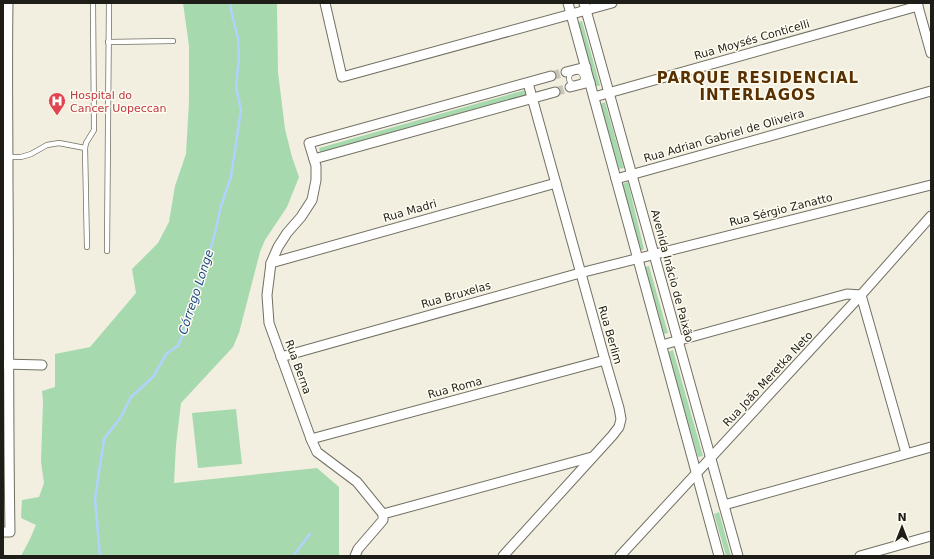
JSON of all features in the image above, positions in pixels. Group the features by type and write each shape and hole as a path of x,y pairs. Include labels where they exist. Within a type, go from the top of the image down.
{"street":[{"path":"6,532 5,273 6,184 8,157 5,92 8,3"},
{"path":"325,3 342,77 571,14 585,7 612,3"},
{"path":"568,3 719,556"},
{"path":"917,4 931,54"},
{"name":"Rua Moysés Conticelli","path":"594,97 917,4"},
{"name":"Avenida Inácio de Paixão","path":"585,7 738,556"},
{"path":"570,71 586,67"},
{"path":"528,83 551,76"},
{"path":"574,86 590,82"},
{"name":"Rua Berlim","path":"502,556 619,428 621,419 528,83"},
{"name":"Rua Berna","path":"383,514 358,482 318,452 311,439 269,323 267,295 271,263 287,233 301,217 312,200 316,180 314,159 309,143 528,83"},
{"name":"Rua Adrian Gabriel de Oliveira","path":"616,179 931,91"},
{"path":"314,159 555,92"},
{"name":"Rua Madri","path":"271,263 556,183"},
{"name":"Rua Sérgio Zanatto","path":"638,258 931,185"},
{"name":"Rua João Meretka Neto","path":"620,556 861,295 931,216"},
{"name":"Rua Bruxelas","path":"281,357 638,258"},
{"path":"662,345 847,294 861,295 906,453"},
{"name":"Rua Roma","path":"311,439 605,360"},
{"path":"6,364 42,365"},
{"path":"724,506 931,446"},
{"path":"355,556 358,549 384,520 383,514 593,457"},
{"path":"860,556 931,536"}],"lane":[{"path":"87,247 85,148 86,143 94,130 93,3"},
{"path":"107,251 109,3"},
{"path":"108,42 173,41"},
{"path":"570,71 579,71 583,77 582,82 574,86 570,83 568,78 570,71"},
{"path":"8,157 21,157 31,154 47,145 59,143 85,148"}],"green space":[{"path":"183,3 277,3 278,72 285,129 299,177 287,207 265,240 260,252 239,333 233,347 181,403 176,445 174,483 317,468 339,487 339,556 21,556 36,525 21,518 22,500 39,497 44,483 41,462 42,391 55,387 55,354 90,347 136,293 132,269 158,243 169,222 175,186 186,154 189,101 189,46"},
{"path":"582,21 600,85 599,86 595,86 578,22"},
{"path":"525,90 526,95 320,152 319,148"},
{"path":"605,102 624,168 619,169 600,104"},
{"path":"628,182 644,249 640,251 622,184"},
{"path":"649,266 668,333 664,334 645,267"},
{"path":"673,350 703,456 698,457 668,352"},
{"path":"236,409 242,464 198,468 192,413"},
{"path":"719,512 731,556 726,556 714,514"}],"waterway":[{"name":"Córrego Longe","path":"100,556 95,499 104,439 121,417 131,397 153,377 167,353 178,346 191,314 215,233 221,206 231,177 241,110 236,87 239,57 238,38 230,3"},
{"path":"293,556 310,534"}],"tunnel":[{"path":"551,76 566,72"},
{"path":"555,92 570,87"}],"place":[{"name":"Hospital do Cancer Uopeccan","path":"57,116"}],"district":[{"name":"PARQUE RESIDENCIAL INTERLAGOS","path":"758,86"}]}
